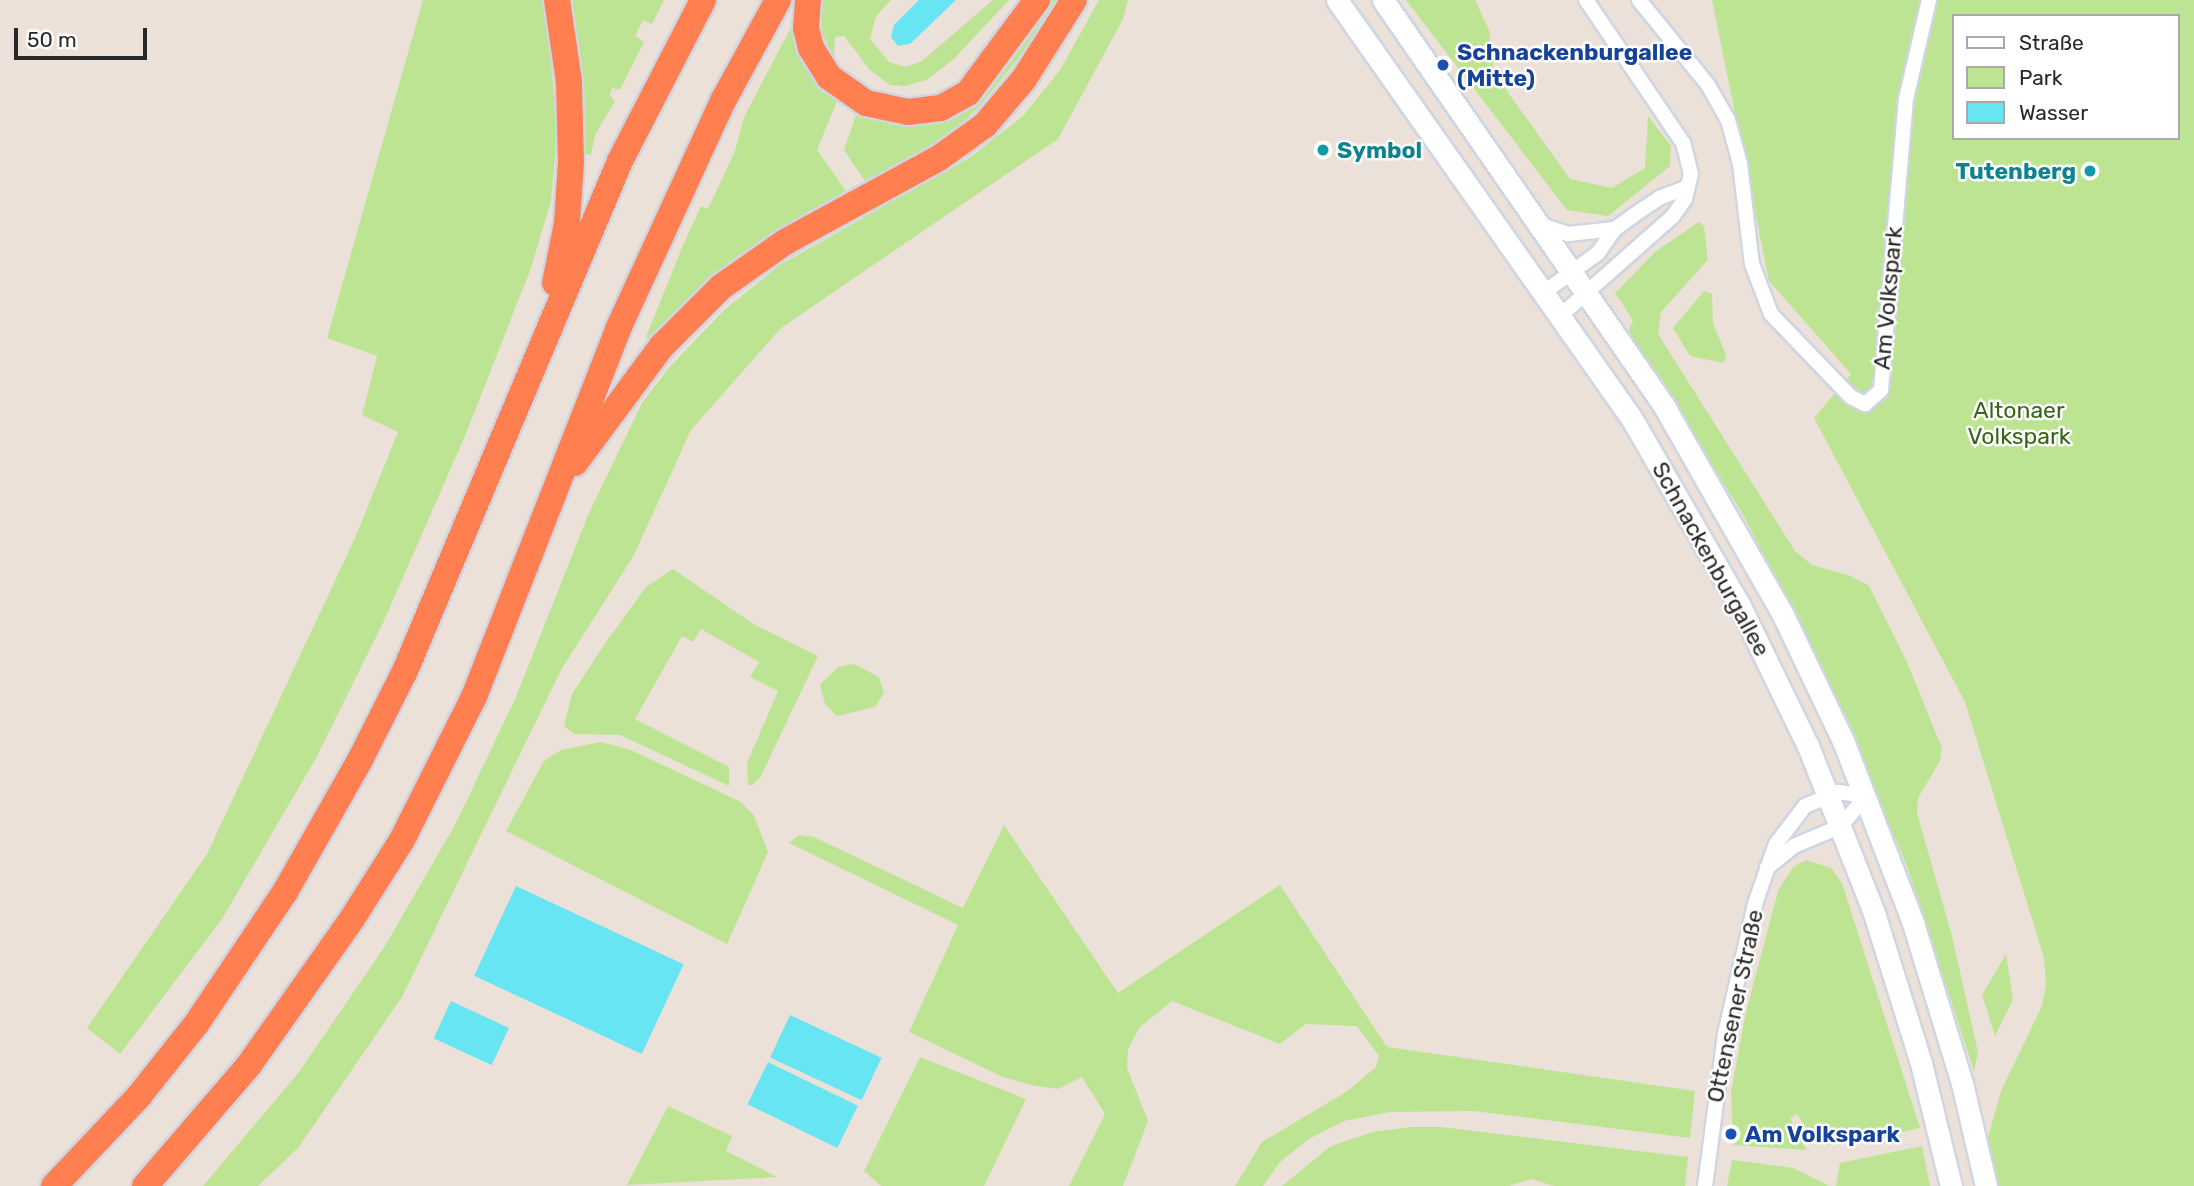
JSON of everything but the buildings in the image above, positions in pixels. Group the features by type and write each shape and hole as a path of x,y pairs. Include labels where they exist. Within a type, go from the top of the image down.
{"highway":[{"path":"545,333 567,223 571,161 566,48 557,0"},
{"path":"54,1186 139,1096 238,964 360,758 405,671 545,333 620,162 703,0"},
{"path":"145,1186 188,1139 292,1006 402,840 474,697 549,498 694,161 778,0"},
{"path":"808,0 806,20 811,48 829,77 866,103 908,112 941,108 968,93 1037,0"},
{"path":"549,498 632,383 695,310 785,242 972,136 1012,96 1074,0"}],"main road":[{"name":"Schnackenburgallee","path":"1337,0 1632,419 1709,550 1786,699 1829,794 1906,1010 1951,1186"},
{"name":"Schnackenburgallee","path":"1383,0 1665,408 1755,559 1866,796 1934,985 1986,1186"}],"street":[{"path":"1560,316 1673,216 1688,187 1690,165 1683,143 1586,0"},
{"name":"Am Volkspark","path":"1639,0 1708,85 1728,120 1740,164 1752,264 1771,314 1851,397 1865,404 1873,401 1881,390 1906,99 1929,0"},
{"path":"1543,293 1598,253 1615,229 1659,198 1688,187"},
{"path":"1539,224 1568,234 1615,229"},
{"path":"1829,794 1866,796"},
{"name":"Ottensener Straße","path":"1705,1186 1720,1055 1767,868 1791,819 1829,794"},
{"path":"1767,868 1794,846 1841,826 1866,796"}],"green space":[{"path":"423,0 546,0 557,135 551,201 531,268 465,436 383,623 316,758 222,919 120,1054 87,1028 207,854 355,538 398,432 362,415 377,356 327,338"},
{"path":"570,0 664,0 652,24 643,20 635,36 644,42 620,90 612,88 610,95 615,101 595,135 591,155 586,154 584,92"},
{"path":"820,0 891,0 876,16 870,39 889,62 906,67 922,61 993,0 1009,0 953,60 926,80 905,86 890,85 869,69 844,36 835,37 834,57 821,31"},
{"path":"1052,0 1056,0 1023,53 978,108 942,141 867,184 844,150 857,112 906,124 967,108 1001,75"},
{"path":"1099,0 1128,0 1123,19 1058,139 781,328 691,430 634,555 561,670 402,997 298,1148 258,1186 203,1186 299,1072 385,946 456,823 516,697 588,515 642,403 668,369 723,311 780,265 969,158 1023,116 1060,70"},
{"path":"1406,0 1475,0 1489,30 1494,73 1570,179 1612,188 1645,168 1648,116 1671,146 1670,166 1608,216 1567,210"},
{"name":"Altonaer Volkspark","path":"1712,0 2194,0 2194,1186 1996,1186 1987,1141 2001,1091 2042,1006 2046,984 2044,958 1965,702 1814,418 1851,374 1769,281"},
{"path":"799,12 798,42 809,72 837,101 817,150 846,191 731,261 651,339 646,337 701,206 708,209 735,151 744,117"},
{"path":"1699,222 1704,226 1708,260 1661,312 1658,334 1795,551 1812,565 1851,576 1869,586 1907,662 1942,748 1940,761 1918,798 1917,813 1952,936 1978,1052 1974,1071 1907,866 1823,669 1741,511 1628,332 1633,320 1615,293 1656,251"},
{"path":"1704,291 1712,294 1713,323 1726,355 1724,363 1690,356 1673,328"},
{"path":"673,569 755,625 818,656 760,778 752,785 748,785 747,763 778,691 750,677 759,662 701,629 693,642 682,636 635,719 729,767 729,786 620,735 574,734 564,726 572,694 606,642 646,587"},
{"path":"854,664 879,677 884,693 875,707 837,716 825,704 820,685 838,667"},
{"path":"601,742 631,750 739,801 753,814 768,852 727,944 506,831 544,761 561,750"},
{"path":"1004,825 1118,993 1280,885 1387,1047 1695,1091 1690,1138 1473,1111 1390,1112 1344,1121 1309,1139 1280,1162 1263,1186 1235,1186 1262,1142 1346,1092 1376,1067 1379,1056 1357,1026 1306,1024 1280,1044 1172,1001 1139,1028 1128,1049 1127,1068 1148,1121 1123,1186 1069,1186 1105,1114 1082,1077 1058,1089 1031,1085 1003,1077 909,1032 958,925 789,843 799,835 814,837 963,908"},
{"path":"1806,860 1831,868 1842,883 1920,1128 1893,1134 1886,1131 1828,1145 1813,1140 1797,1114 1790,1118 1806,1150 1733,1145 1731,1092 1746,1012 1778,891 1793,867"},
{"path":"2006,954 2013,999 1995,1036 1982,995"},
{"path":"920,1057 1026,1099 984,1186 881,1186 864,1171"},
{"path":"668,1106 732,1136 726,1151 777,1177 627,1185"},
{"path":"1410,1127 1441,1127 1688,1157 1685,1186 1554,1186 1531,1179 1509,1186 1282,1186 1331,1146 1373,1132"},
{"path":"1922,1146 1930,1186 1836,1186 1840,1163"},
{"path":"1732,1160 1793,1168 1829,1186 1727,1186"}],"water":[{"path":"919,0 956,0 910,44 898,46 891,37 894,25"},
{"path":"516,886 684,964 642,1054 474,976"},
{"path":"451,1001 509,1028 492,1065 434,1038"},
{"path":"790,1015 882,1058 862,1100 770,1058"},
{"path":"768,1062 858,1106 837,1148 747,1104"}],"place":[{"name":"Schnackenburgallee (Mitte)","path":"1443,65"},
{"name":"Symbol","path":"1323,150"},
{"name":"Tutenberg","path":"2090,171"},
{"name":"Am Volkspark","path":"1731,1134"}]}
